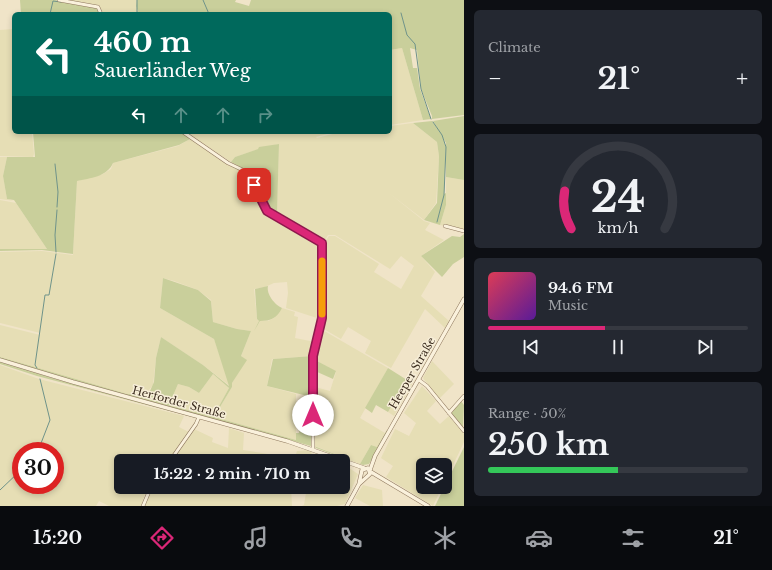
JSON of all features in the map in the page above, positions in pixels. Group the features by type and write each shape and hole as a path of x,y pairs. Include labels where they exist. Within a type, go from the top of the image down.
{"street":[{"path":"59,0 98,7 100,12"},
{"path":"186,134 228,163 247,172 267,211 322,243 322,318 313,356 313,449"},
{"path":"445,226 464,231"},
{"name":"Heeper Straße","path":"347,506 464,299"},
{"name":"Herforder Straße","path":"0,360 313,449 352,464 428,506"},
{"path":"419,380 427,386 464,431"},
{"path":"449,413 464,396"},
{"path":"175,454 196,424 199,417"},
{"path":"143,506 148,494"}],"shaded area":[{"path":"63,0 137,0 136,6 138,12 96,12"},
{"path":"12,29 12,134 32,134 33,157 0,156 0,30"},
{"path":"402,48 423,120 392,125 392,50"},
{"path":"413,123 437,142 439,156 436,203 424,220 389,193 424,221 430,223 425,230 444,240 421,256 435,272 421,296 449,321 445,328 425,309 391,368 365,353 371,341 348,327 341,339 322,328 324,243 329,236 335,236 379,264 374,272 401,289 414,266 401,256 390,269 335,235 328,235 324,242 277,215 279,144 235,157 231,162 189,134 327,134 316,137 317,138 332,134 392,134 392,126"},
{"path":"190,139 226,163 247,174 266,212 321,243 320,319 286,308 288,293 287,282 274,283 265,287 254,289 257,319 259,321 258,325 260,321 268,321 274,318 282,308 295,312 294,316 298,317 295,338 315,342 312,356 272,359 267,386 296,394 296,440 214,417 246,360 241,356 251,331 237,329 213,322 211,300 198,290 174,281 163,278 160,308 214,339 230,386 203,365 161,337 156,358 153,385 149,390 136,394 127,394 82,382 0,357 0,325 40,335 40,333 0,323 0,252 42,251 73,255 77,181 103,174 111,169 113,163 178,146"},
{"path":"0,157 7,157 3,176 7,199 15,201 0,199"},
{"path":"446,177 464,180 464,230 440,225 446,205"},
{"path":"0,200 16,203 47,249 0,249"},
{"path":"321,329 388,368 360,418 385,433 377,447 371,445 360,464 350,460 350,454 335,454 315,446 315,387 330,391 336,372 315,360"},
{"path":"432,361 454,384 439,399 423,378"},
{"path":"0,365 39,379 184,416 179,427 189,432 173,454 114,454 114,494 145,494 141,506 109,506 99,501 96,506 0,506"},
{"path":"213,374 229,388 213,417 169,405 178,384 189,387 199,393"},
{"path":"407,380 412,384 394,416 388,412"},
{"path":"422,386 436,401 427,411 440,424 449,416 464,434 464,442 452,467 452,458 416,458 416,494 439,494 433,506 386,477 393,466 381,458 395,429 409,436 416,423 404,413"},
{"path":"229,428 244,433 243,450 268,454 176,454 194,429 213,438 212,442 228,448"},
{"path":"297,451 312,451 311,454 296,454"},
{"path":"350,469 358,474 350,492"},
{"path":"363,485 382,490 383,506 370,506 355,498"},
{"path":"150,494 291,494 292,506 144,506"},
{"path":"306,494 349,494 345,504 337,506 302,506 304,505"}],"green space":[{"path":"20,0 55,0 95,7 99,12 21,12"},
{"path":"137,0 236,0 235,2 249,6 251,0 464,0 464,115 432,119 421,89 417,50 410,48 413,68 417,68 420,89 431,119 423,120 402,48 392,50 392,12 138,12 136,6"},
{"path":"464,116 464,180 446,177 446,143 433,121"},
{"path":"432,121 442,135 446,147 444,194 446,193 446,205 440,225 424,220 437,203 439,156 437,142 413,123"},
{"path":"33,134 184,134 190,139 179,145 113,163 107,171 102,174 93,178 77,181 73,254 42,250 0,251 0,249 47,249 14,200 7,199 3,176 7,157 35,157"},
{"path":"279,144 277,215 268,210 249,172 231,162 235,157 258,149 259,147"},
{"path":"464,234 464,257 453,264 442,277 421,256 452,236 460,237"},
{"path":"163,278 198,290 211,301 213,322 237,329 251,331 241,356 247,360 232,383 232,387 214,417 296,440 296,433 299,433 301,421 312,424 311,446 49,374 0,359 0,357 127,394 136,394 150,391 154,382 156,358 161,337 203,365 229,386 214,339 160,308","holes":["213,374 229,388 213,417 169,405 178,384 189,387 199,393"]},
{"path":"268,286 268,292 272,299 282,308 273,318 260,321 254,331 259,321 257,319 255,289"},
{"path":"312,356 312,397 267,386 273,359"},
{"path":"315,360 336,371 333,379 315,371"},
{"path":"0,361 55,379 194,416 196,418 37,376 0,364"},
{"path":"388,368 407,380 388,412 376,405 372,413 365,408"},
{"path":"461,401 464,405 463,427 451,413"},
{"path":"387,430 388,431 369,464 360,464 371,445 377,447"},
{"path":"314,446 334,454 316,448"},
{"path":"464,447 464,506 435,506 441,494 452,494 452,471"}],"waterway":[{"path":"137,0 137,12"},
{"path":"203,0 208,12"},
{"path":"50,12 53,1 61,2"},
{"path":"401,13 407,35 415,44 421,89 431,119"},
{"path":"433,122 442,135 446,147 444,195 437,222"},
{"path":"55,164 58,192 57,207"},
{"path":"56,252 55,235 57,210"},
{"path":"37,368 35,365 45,295 49,295 56,254"},
{"path":"40,379 50,420 41,442"},
{"path":"0,490 12,479"}],"slow traffic":[{"path":"322,261 322,314"}],"route":[{"path":"254,185 267,211 322,243 322,318 313,356 313,415"}]}
